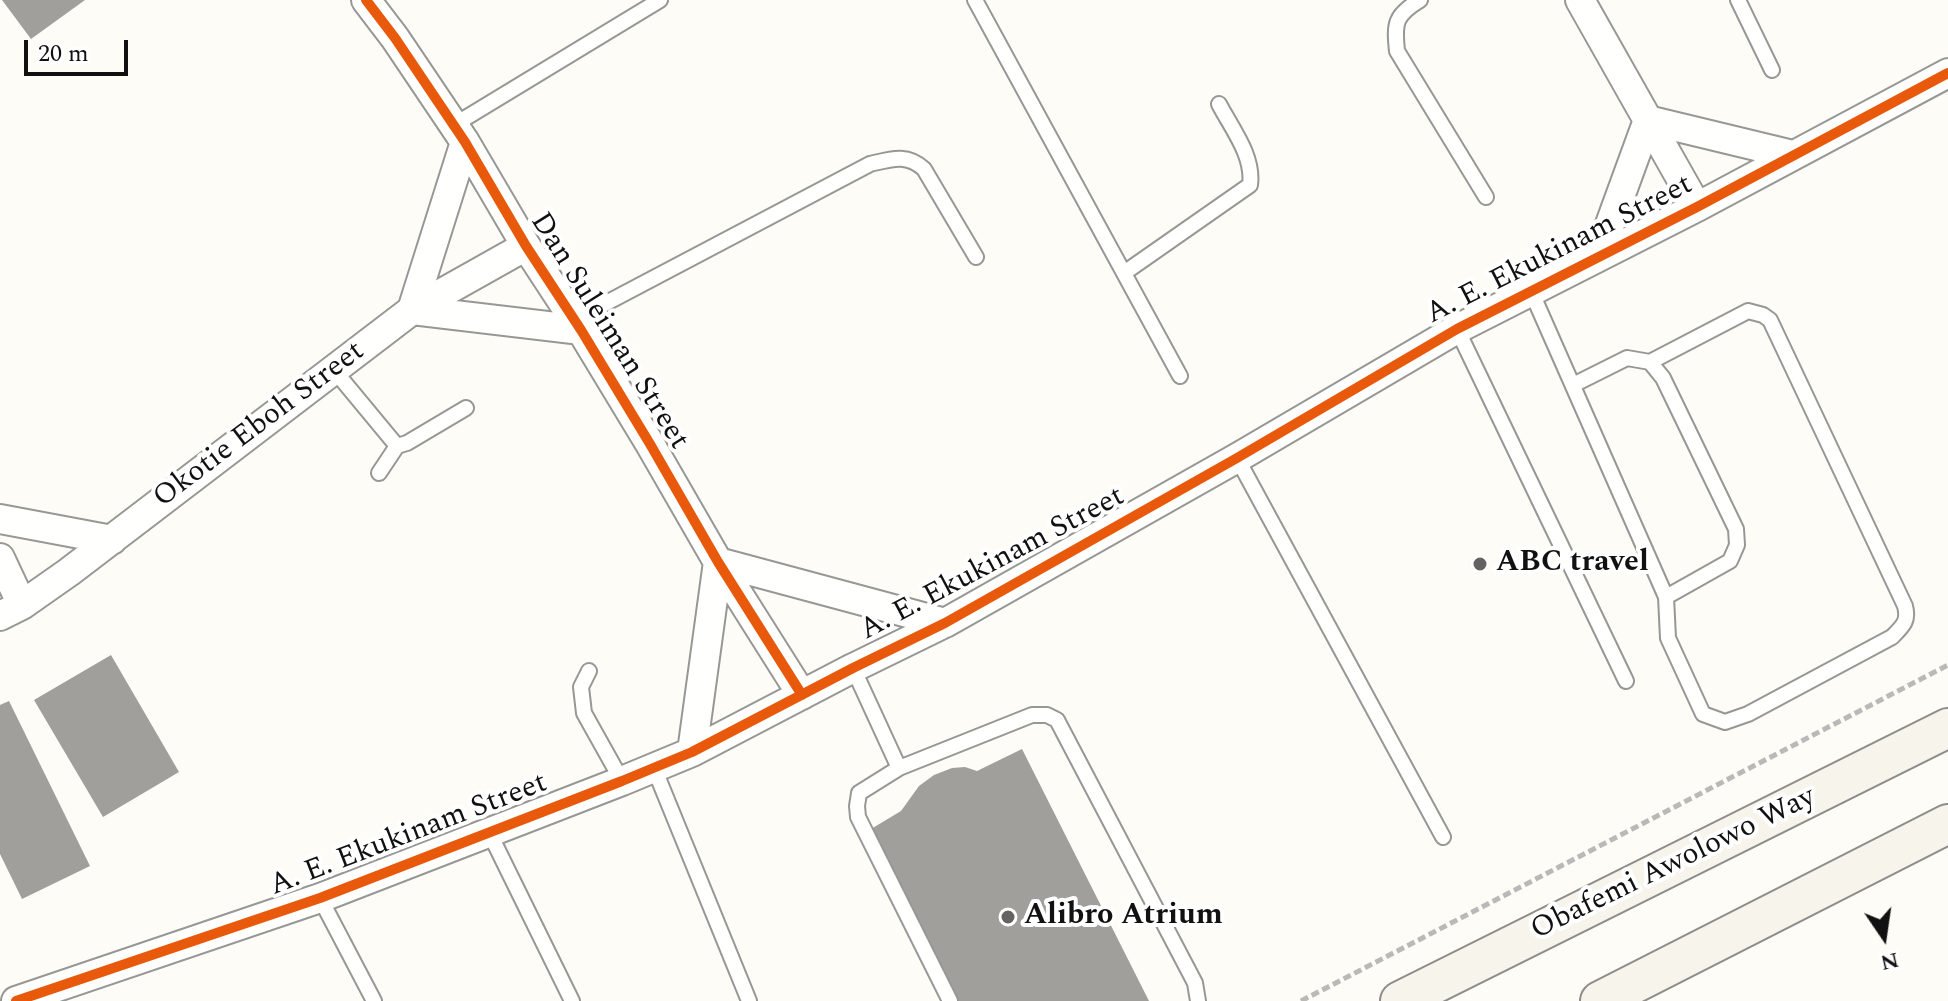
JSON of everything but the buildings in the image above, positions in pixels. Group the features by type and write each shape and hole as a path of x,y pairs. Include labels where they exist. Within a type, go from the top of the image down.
{"main road":[{"name":"Obafemi Awolowo Way","path":"1400,1001 1948,728"},
{"path":"1600,1001 1948,824"}],"street":[{"name":"Dan Suleiman Street","path":"366,0 460,134 650,444 718,562 802,695"},
{"path":"1580,0 1697,207"},
{"name":"A. E. Ekukinam Street","path":"16,1001 320,898 692,752 945,623 1457,329 1697,207 1948,73"},
{"path":"1648,120 1793,155"},
{"path":"1598,257 1648,120"},
{"path":"460,134 412,310 577,325"},
{"name":"Okotie Eboh Street","path":"11,611 112,540 412,310 526,246"},
{"path":"0,519 112,540"},
{"path":"0,558 11,611"},
{"path":"692,752 718,562 945,623"}],"lane":[{"path":"460,134 660,0"},
{"path":"975,0 1180,376"},
{"path":"1420,0 1405,9 1395,26 1397,51 1486,197"},
{"path":"1738,0 1772,70"},
{"path":"1124,273 1250,185 1252,173 1249,161 1219,104"},
{"path":"577,325 870,164 889,160 915,161 924,169 976,257"},
{"path":"1531,291 1666,597 1668,638 1703,714 1725,722 1748,714 1892,637 1905,624 1905,606 1770,320 1748,311 1650,362 1627,358 1573,385"},
{"path":"1457,329 1626,681"},
{"path":"1650,362 1663,378 1736,529 1737,545 1730,561 1666,597"},
{"path":"334,370 397,446"},
{"path":"379,473 397,446 466,408"},
{"path":"1237,458 1443,837"},
{"path":"853,668 899,768"},
{"path":"589,671 581,687 584,713 622,781"},
{"path":"950,1001 858,817 859,793 899,768 1032,715 1047,715 1057,720 1195,983 1198,1001"},
{"path":"654,768 749,1001"},
{"path":"489,832 572,1001"},
{"path":"320,898 374,1001"}],"path":[{"path":"1301,1001 1948,665"}],"cycle path":[{"path":"366,0 465,142 650,444 718,562 802,695"},
{"path":"16,1001 320,898 692,752 945,623 1457,329 1697,207 1948,73"}],"place":[{"name":"ABC travel","path":"1480,564"},
{"name":"Alibro Atrium","path":"1008,917"}]}
